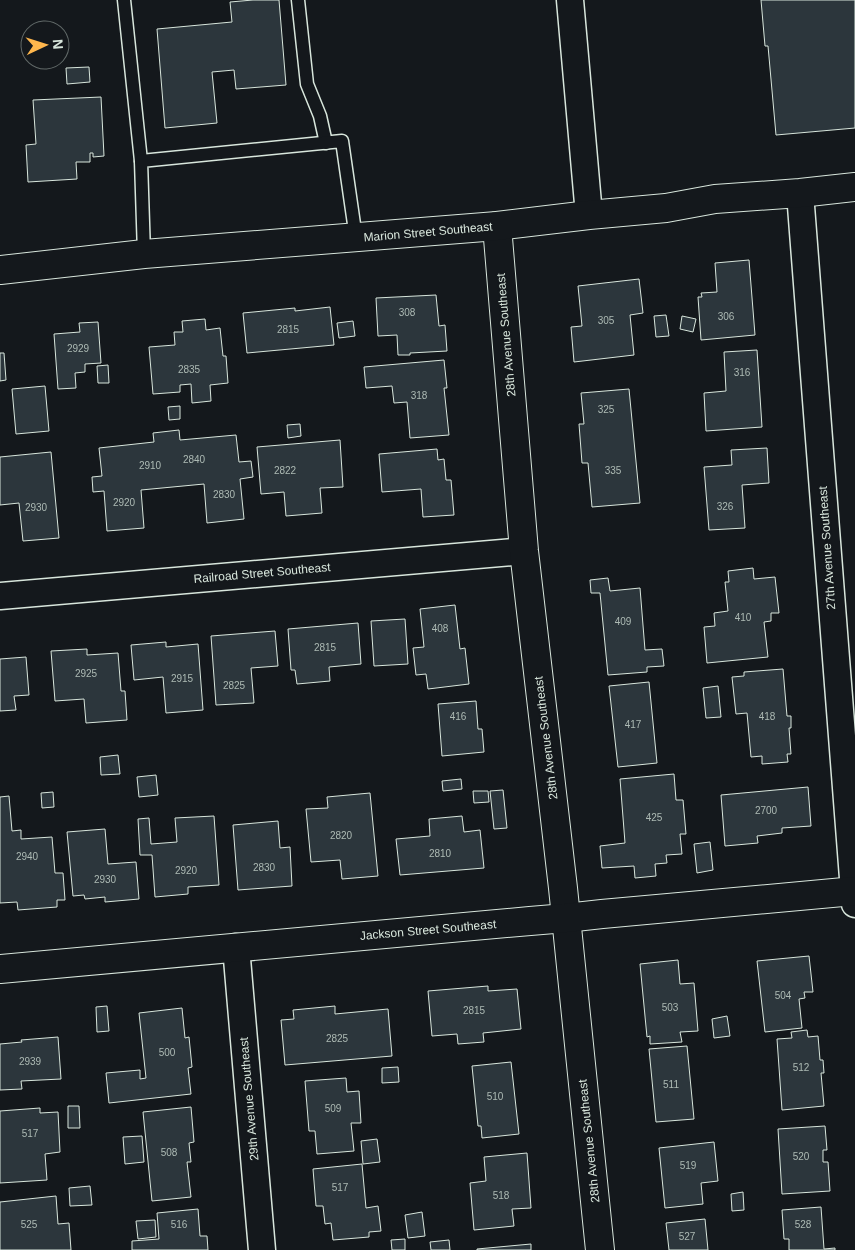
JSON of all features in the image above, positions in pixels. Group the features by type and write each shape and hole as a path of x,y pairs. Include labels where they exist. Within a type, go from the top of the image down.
{"street":[{"path":"570,0 589,215"},
{"name":"Marion Street Southeast","path":"0,270 144,254 496,226 666,208 716,199 800,193 855,186"},
{"name":"27th Avenue Southeast","path":"800,193 855,895"},
{"name":"28th Avenue Southeast","path":"496,226 524,551 566,918 600,1250"},
{"name":"Railroad Street Southeast","path":"0,596 524,551"},
{"name":"Jackson Street Southeast","path":"0,969 602,914 855,895"},
{"name":"29th Avenue Southeast","path":"236,947 262,1250"}],"lane":[{"path":"124,0 141,161 144,254"},
{"path":"298,0 307,84 320,116 326,143"},
{"path":"141,161 342,141 356,238"}],"building":[{"path":"279,0 286,85 236,89 234,70 212,72 217,123 165,128 157,29 232,22 230,2"},
{"path":"761,0 855,0 855,128 776,135 768,46 765,46"},
{"path":"89,67 90,82 67,84 66,70 70,70 70,68"},
{"path":"101,97 104,156 93,157 93,153 90,153 90,162 76,162 77,179 28,182 26,145 36,144 33,100"},
{"path":"749,260 755,335 701,340 698,297 702,297 701,293 717,292 715,263"},
{"path":"639,279 643,313 630,315 634,355 574,362 571,327 582,326 578,286"},
{"path":"436,295 439,326 445,325 447,351 398,355 397,335 378,336 376,298"},
{"path":"330,307 334,345 247,353 243,313 295,308 295,311"},
{"path":"666,315 669,336 656,337 654,316"},
{"path":"682,316 696,319 693,332 680,329"},
{"path":"205,319 206,330 220,328 223,356 226,356 228,383 210,385 211,401 192,403 191,384 180,385 180,392 153,394 149,347 175,345 174,332 183,332 182,321"},
{"path":"353,321 355,336 339,338 337,323"},
{"path":"98,322 101,363 85,364 85,372 75,373 76,388 58,389 54,334 80,332 79,323"},
{"path":"757,350 762,427 706,431 704,393 726,391 724,352"},
{"path":"0,353 4,353 6,380 0,381"},
{"path":"444,360 447,388 444,388 449,435 410,438 407,402 394,403 392,386 366,388 364,367"},
{"path":"108,365 109,383 98,383 97,366"},
{"path":"45,386 49,431 16,434 12,389"},
{"path":"629,389 640,503 592,507 588,463 582,463 579,424 584,424 581,393"},
{"path":"180,406 180,419 169,420 168,407"},
{"path":"300,424 301,436 288,438 287,425"},
{"path":"179,430 180,440 236,435 239,462 251,461 253,477 240,479 244,519 207,523 204,484 141,490 144,528 107,531 104,491 93,492 92,477 102,476 99,448 154,442 153,433"},
{"path":"340,440 343,487 320,488 322,513 286,516 284,492 261,494 257,447"},
{"path":"767,448 769,483 742,485 745,528 709,530 704,467 732,465 731,450"},
{"path":"437,449 438,460 444,459 446,480 451,480 454,515 423,517 421,489 382,492 379,454"},
{"path":"51,452 59,538 23,541 19,503 0,505 0,457"},
{"path":"753,568 754,579 775,577 779,613 771,613 771,621 764,622 768,657 707,663 704,627 715,626 714,613 728,611 725,582 729,582 728,571"},
{"path":"608,578 610,591 640,588 645,650 662,649 664,666 647,667 647,672 608,675 600,593 591,593 590,580"},
{"path":"455,605 460,649 465,648 469,684 428,689 426,674 416,675 413,648 424,647 420,609"},
{"path":"405,619 408,664 374,666 371,621"},
{"path":"358,623 361,664 329,667 330,681 297,684 295,670 291,670 288,629"},
{"path":"275,631 278,666 251,668 254,703 216,705 211,636"},
{"path":"166,642 166,647 198,644 203,710 166,713 163,677 134,680 131,645"},
{"path":"87,649 87,655 118,653 121,691 125,691 127,720 86,723 84,699 55,701 51,651"},
{"path":"26,657 29,695 14,696 16,710 0,711 0,659"},
{"path":"783,669 787,716 791,716 791,728 789,728 791,754 787,754 788,762 762,764 762,756 751,757 747,713 736,714 732,677 744,676 744,672"},
{"path":"649,682 657,763 618,767 609,686"},
{"path":"718,686 721,717 706,718 703,688"},
{"path":"476,701 478,729 482,729 484,752 442,756 438,704"},
{"path":"118,755 120,774 101,775 100,757"},
{"path":"674,774 676,800 683,800 686,834 680,834 682,854 666,855 667,863 655,864 656,876 635,878 634,866 602,868 600,846 625,843 620,779"},
{"path":"156,775 158,795 139,797 137,777"},
{"path":"461,779 462,789 443,791 442,781"},
{"path":"808,787 811,826 782,828 782,833 757,836 758,843 725,846 721,795"},
{"path":"503,790 507,828 494,829 490,791"},
{"path":"473,791 488,791 489,802 474,803"},
{"path":"53,792 54,807 42,808 41,793"},
{"path":"370,793 378,876 342,879 340,860 311,862 306,809 328,808 327,797"},
{"path":"9,796 12,831 21,830 21,839 52,837 55,873 63,873 65,900 57,900 57,907 18,910 17,902 0,903 0,797"},
{"path":"214,816 219,885 188,887 188,894 155,897 152,855 140,855 138,819 149,818 151,844 177,842 175,818"},
{"path":"462,816 464,832 480,830 484,868 400,875 396,839 430,836 429,819"},
{"path":"278,821 280,848 290,847 292,886 238,890 233,825"},
{"path":"105,829 108,864 136,862 139,899 105,902 105,897 85,899 84,895 73,896 67,832"},
{"path":"710,842 713,870 697,873 694,844"},
{"path":"809,956 813,992 804,992 805,998 799,999 802,1028 765,1032 757,961"},
{"path":"678,960 680,984 694,983 698,1031 680,1032 682,1042 650,1044 650,1036 647,1037 640,964"},
{"path":"488,986 488,991 517,989 521,1029 483,1033 484,1042 458,1044 457,1034 432,1036 428,991"},
{"path":"107,1006 109,1031 97,1032 96,1007"},
{"path":"335,1006 335,1014 388,1009 392,1056 285,1065 281,1020 294,1019 293,1010"},
{"path":"182,1008 185,1038 189,1037 192,1067 188,1068 191,1094 109,1103 106,1073 140,1070 140,1079 146,1078 139,1013"},
{"path":"727,1016 730,1036 714,1038 712,1019"},
{"path":"807,1030 808,1037 818,1036 820,1060 823,1060 824,1073 821,1073 824,1106 782,1110 777,1039 792,1038 791,1032"},
{"path":"58,1037 61,1079 21,1081 22,1089 0,1090 0,1044"},
{"path":"687,1046 694,1119 656,1122 649,1049"},
{"path":"511,1062 519,1134 482,1138 481,1126 478,1126 472,1066"},
{"path":"398,1067 399,1082 382,1083 382,1068"},
{"path":"346,1078 347,1092 359,1091 361,1123 351,1123 354,1151 317,1154 315,1131 309,1131 305,1081"},
{"path":"68,1106 79,1106 80,1128 68,1128"},
{"path":"191,1107 194,1142 189,1143 191,1162 187,1162 191,1197 152,1201 143,1112"},
{"path":"40,1108 40,1113 58,1112 60,1152 45,1154 47,1180 0,1183 0,1111"},
{"path":"825,1126 827,1150 823,1150 823,1162 828,1162 830,1191 782,1194 778,1129"},
{"path":"142,1136 144,1162 125,1164 123,1137"},
{"path":"377,1139 380,1162 363,1164 361,1141"},
{"path":"714,1142 718,1181 701,1183 703,1204 665,1208 659,1148"},
{"path":"527,1153 531,1208 512,1209 514,1226 474,1230 470,1183 486,1181 484,1157"},
{"path":"362,1164 366,1208 378,1206 381,1231 369,1232 369,1237 333,1240 331,1223 325,1224 323,1206 316,1206 313,1169"},
{"path":"90,1186 92,1205 70,1206 69,1188"},
{"path":"743,1192 744,1210 732,1211 731,1194"},
{"path":"56,1196 58,1224 69,1223 71,1250 0,1250 0,1202"},
{"path":"821,1207 824,1249 835,1248 835,1250 789,1250 789,1239 784,1239 782,1210"},
{"path":"198,1209 200,1236 207,1236 208,1250 132,1250 132,1241 159,1239 157,1213"},
{"path":"422,1212 425,1236 408,1238 405,1215"},
{"path":"705,1219 708,1250 669,1250 666,1223"},
{"path":"155,1220 156,1237 138,1239 136,1221"},
{"path":"405,1239 405,1250 392,1250 391,1240"},
{"path":"449,1240 450,1250 431,1250 430,1242"},
{"path":"531,1244 531,1250 477,1250 477,1249"}]}
